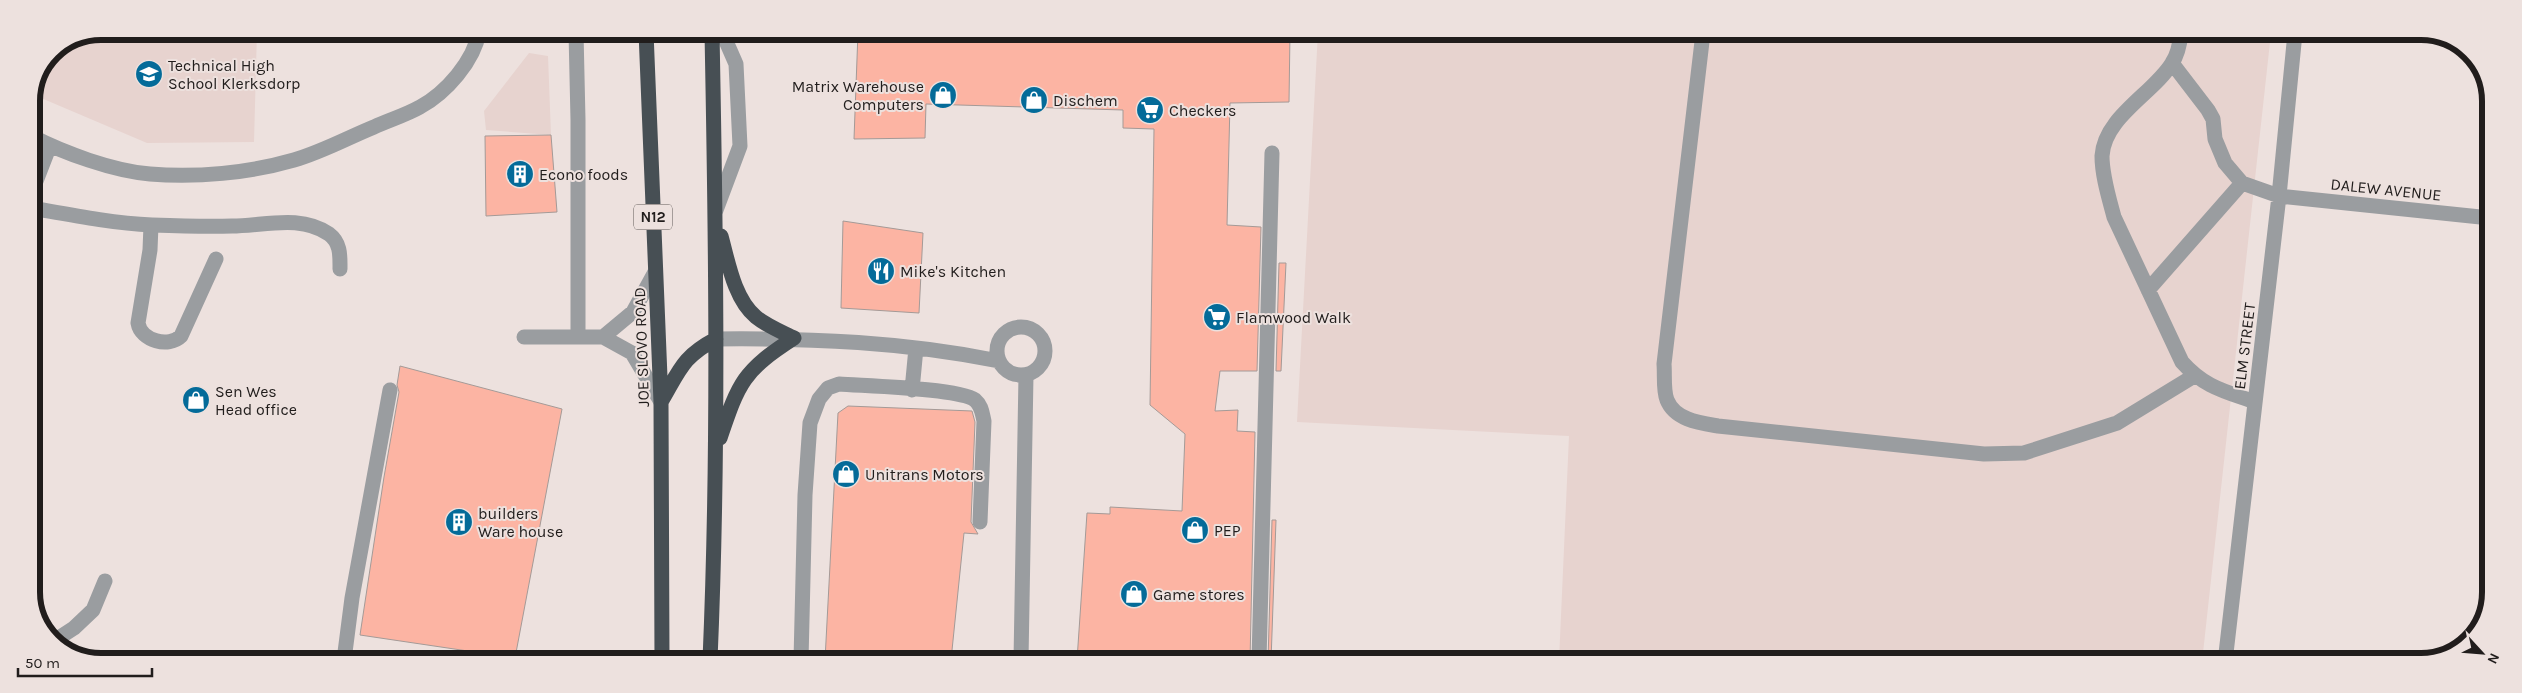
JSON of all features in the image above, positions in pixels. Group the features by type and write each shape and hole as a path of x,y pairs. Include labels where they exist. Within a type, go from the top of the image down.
{"highway":[{"name":"JOE SLOVO ROAD","path":"646,40 661,402 662,653"},
{"path":"710,653 716,450 716,215 712,40"},
{"path":"716,215 734,281 750,310 757,318 794,338 765,357 744,378 734,396 716,450"},
{"path":"661,402 686,359 716,339"}],"street":[{"path":"40,140 115,167 149,174 184,175 237,170 293,161 421,107 449,83 465,64 473,52 477,40"},
{"path":"576,40 578,337"},
{"path":"716,215 740,146 736,64 726,40"},
{"path":"1701,40 1664,364 1667,400 1682,416 1693,422 1718,426 1984,454 2024,453 2117,422 2194,376"},
{"path":"2179,40 2172,63 2147,92 2121,116 2106,141 2102,156 2108,198 2114,217 2182,362 2194,376 2209,386 2255,402"},
{"name":"ELM STREET","path":"2226,653 2279,196 2294,40"},
{"path":"2148,290 2242,183 2225,163 2215,139 2213,119 2208,110 2172,63"},
{"path":"40,171 50,145"},
{"path":"1259,653 1272,153"},
{"name":"DALEW AVENUE","path":"2242,183 2279,196 2482,217"},
{"path":"40,210 96,219 151,225 234,226 298,223 329,234 338,246 340,269"},
{"path":"151,225 150,250 138,323 141,331 150,338 166,343 172,342 181,336 216,260"},
{"path":"602,337 633,312 656,272"},
{"path":"999,361 998,345 1007,332 1021,327 1028,328 1041,337 1046,351 1044,359 1034,372 1026,375 1010,373"},
{"path":"524,337 602,337 632,354 661,402"},
{"path":"716,339 794,338 946,350 999,361 1010,373 1024,418"},
{"path":"946,350 998,345"},
{"path":"912,390 916,348"},
{"path":"1021,653 1026,375"},
{"path":"801,653 805,495 812,414 828,388 839,384 912,390 970,398 981,407 984,421 980,522"},
{"path":"345,653 352,598 390,390"},
{"path":"60,637 74,628 93,610 105,581"},
{"path":"1020,637 1026,653"}],"shaded area":[{"name":"Technical High School Klerksdorp","path":"257,40 254,142 147,143 40,98 41,89 50,67 67,50 89,41"},
{"path":"1318,40 2270,40 2203,653 1559,653 1569,436 1297,422"},
{"path":"529,53 548,56 551,135 486,130 484,111"}],"building":[{"name":"Flamwood Walk","path":"858,40 1290,40 1289,102 1230,103 1227,225 1261,227 1257,371 1220,371 1215,411 1238,410 1237,431 1255,432 1250,653 1077,653 1087,513 1110,514 1110,507 1182,511 1185,434 1150,405 1154,129 1123,128 1123,110 926,104 925,138 854,139"},
{"name":"Econo foods","path":"551,135 557,212 486,216 485,136"},
{"path":"843,221 923,233 919,313 841,308"},
{"path":"1279,263 1286,263 1281,371 1276,371"},
{"name":"builders Ware house","path":"400,366 562,409 516,653 481,653 360,635 399,392 397,385"},
{"path":"848,406 972,411 975,422 971,522 978,534 964,533 952,653 825,653 838,413"},
{"path":"1272,520 1276,520 1271,653 1268,653"}],"place":[{"name":"Technical High School Klerksdorp","path":"149,74"},
{"name":"Matrix Warehouse Computers","path":"943,95"},
{"name":"Dischem","path":"1034,100"},
{"name":"Checkers","path":"1150,110"},
{"name":"Econo foods","path":"520,174"},
{"name":"Mike's Kitchen","path":"881,271"},
{"name":"Flamwood Walk","path":"1217,317"},
{"name":"Sen Wes Head office","path":"196,400"},
{"name":"Unitrans Motors","path":"846,474"},
{"name":"builders Ware house","path":"459,522"},
{"name":"PEP","path":"1195,530"},
{"name":"Game stores","path":"1134,594"}]}
